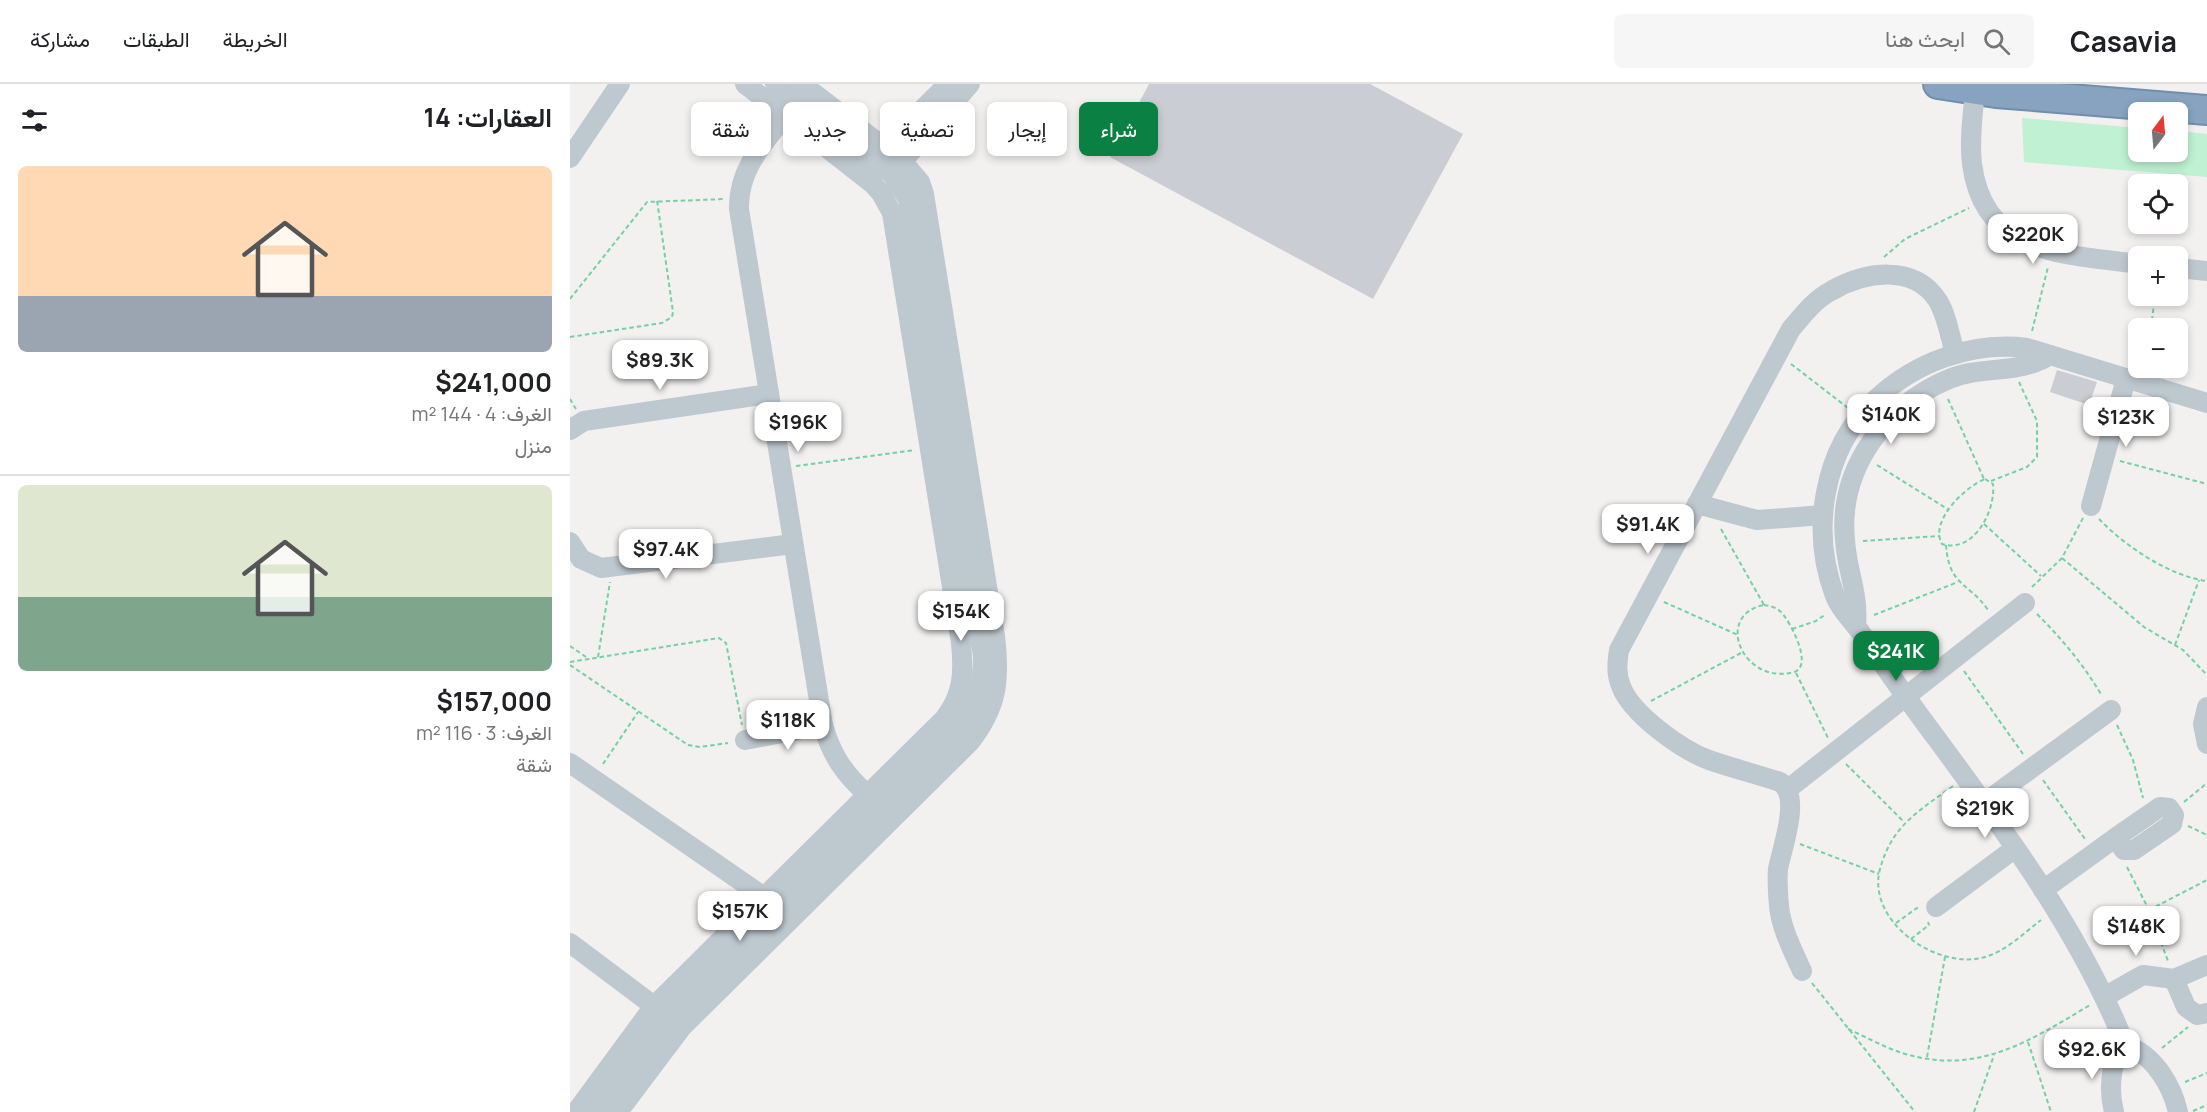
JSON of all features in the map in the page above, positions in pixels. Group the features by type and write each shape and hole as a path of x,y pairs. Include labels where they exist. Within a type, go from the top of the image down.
{"highway":[{"path":"1938,84 1975,90 2207,110"}],"street":[{"path":"570,158 620,84"},
{"path":"745,84 783,114"},
{"path":"775,84 878,153"},
{"path":"576,1112 654,1006 727,956 970,742 988,713 997,692 998,664 995,636 924,194 916,176 897,168 878,153 802,84"},
{"path":"878,153 948,84"},
{"path":"897,168 970,84"},
{"path":"1975,90 1972,161 1982,201 2001,228 2014,237 2052,252 2128,262"},
{"path":"783,119 749,164 738,199 823,725 828,745 838,764 867,794"},
{"path":"618,1112 682,1027 764,897 833,842 958,730 970,714 979,696 983,676 983,656 894,225 887,202 873,184 837,156"},
{"path":"599,1112 669,1016 833,842 867,794 945,718 962,685 964,673 961,643 930,448 929,388 908,199 897,168"},
{"path":"2188,269 2207,271"},
{"path":"1802,971 1789,942 1779,908 1778,871 1791,803 1788,789 1780,782 1689,751 1657,728 1636,708 1622,688 1617,663 1624,638 1648,594 1703,506 1778,353 1791,329 1808,308 1830,292 1855,280 1895,274 1908,277 1930,291 1944,314 1955,354"},
{"path":"2126,1047 2106,996 2078,944 1984,803 1906,698 1856,622 1837,600 1825,556 1823,515 1827,483 1834,463 1857,421 1888,388 1908,373 1955,354 1999,347 2027,348 2207,403"},
{"path":"1856,622 1857,597 1845,542 1847,500 1862,456 1875,436 1909,401 1941,383 1976,372 2027,367 2050,355"},
{"path":"2091,506 2126,379"},
{"path":"570,430 584,422 769,394"},
{"path":"1857,421 1875,436"},
{"path":"1703,506 1757,520 1823,515"},
{"path":"570,542 580,559 590,565 612,568 793,544"},
{"path":"1788,789 2025,603"},
{"path":"2207,707 2203,724 2207,744"},
{"path":"1984,803 2111,710"},
{"path":"745,740 823,725"},
{"path":"570,763 764,897"},
{"path":"2043,890 2120,844 2134,850 2172,818"},
{"path":"1936,907 2014,849"},
{"path":"570,943 654,1006"},
{"path":"2106,996 2143,975 2174,979 2207,965"},
{"path":"2174,979 2186,1007 2202,1014"},
{"path":"2114,1112 2111,1079 2118,1052 2126,1047 2138,1050 2159,1071 2170,1088 2178,1112"}],"path":[{"path":"570,299 647,202 738,199"},
{"path":"570,337 662,323 672,317 657,200"},
{"path":"1871,277 1897,244 1982,201"},
{"path":"2027,348 2052,252"},
{"path":"1778,353 1857,421"},
{"path":"1991,481 1994,487 1993,502 1984,524 1967,540 1946,545 1941,542 1940,536 1949,510 1964,490 1984,479 1991,481 2027,467 2037,457 2037,421 2014,369"},
{"path":"1941,383 1984,479"},
{"path":"781,468 930,448"},
{"path":"1862,456 1949,510"},
{"path":"2104,457 2207,484"},
{"path":"1703,506 1764,605 1779,610 1792,629 1803,658 1801,667 1796,671 1779,673 1763,669 1751,664 1741,652 1738,635 1741,622 1747,613 1764,605"},
{"path":"2025,603 2041,576 2061,558 2091,506"},
{"path":"2091,506 2096,516 2107,528 2142,553 2199,580 2207,581"},
{"path":"1984,524 2041,576"},
{"path":"1845,542 1940,536"},
{"path":"1946,545 1950,568 1958,582 1981,599 1997,625"},
{"path":"2061,558 2144,627 2191,657 2207,675"},
{"path":"598,657 612,568"},
{"path":"2175,645 2199,580"},
{"path":"1856,622 1958,582"},
{"path":"1648,594 1738,635"},
{"path":"1792,629 1822,618 1837,600"},
{"path":"714,639 723,640 745,740 700,747 688,746 570,663 714,639"},
{"path":"570,646 589,659"},
{"path":"1636,708 1741,652"},
{"path":"1796,671 1836,753 1904,822"},
{"path":"592,779 638,712"},
{"path":"2207,783 2172,818 2207,835"},
{"path":"1785,839 1879,874"},
{"path":"2120,844 2127,867 2149,910 2174,979"},
{"path":"2149,910 2207,880"},
{"path":"1896,923 1919,908 1929,925 1911,939"},
{"path":"1927,1058 1946,957"},
{"path":"1802,971 1915,1112"},
{"path":"1848,1029 1900,1052 1927,1058 1953,1060 1994,1055 2028,1042 2106,996"},
{"path":"2144,1056 2182,1034 2202,1014"},
{"path":"2028,1042 2051,1112"},
{"path":"1974,1112 1994,1055"},
{"path":"2170,1088 2207,1073"},
{"path":"2191,1112 2207,1106"}],"green space":[{"path":"2022,118 2128,127 2128,162 2188,162 2188,132 2207,134 2207,177 2024,162"}],"building":[{"path":"1149,84 1370,84 1463,134 1373,299 1110,157 1158,156 1158,102 1139,102"},
{"path":"2057,370 2097,382 2089,405 2050,392"}]}
